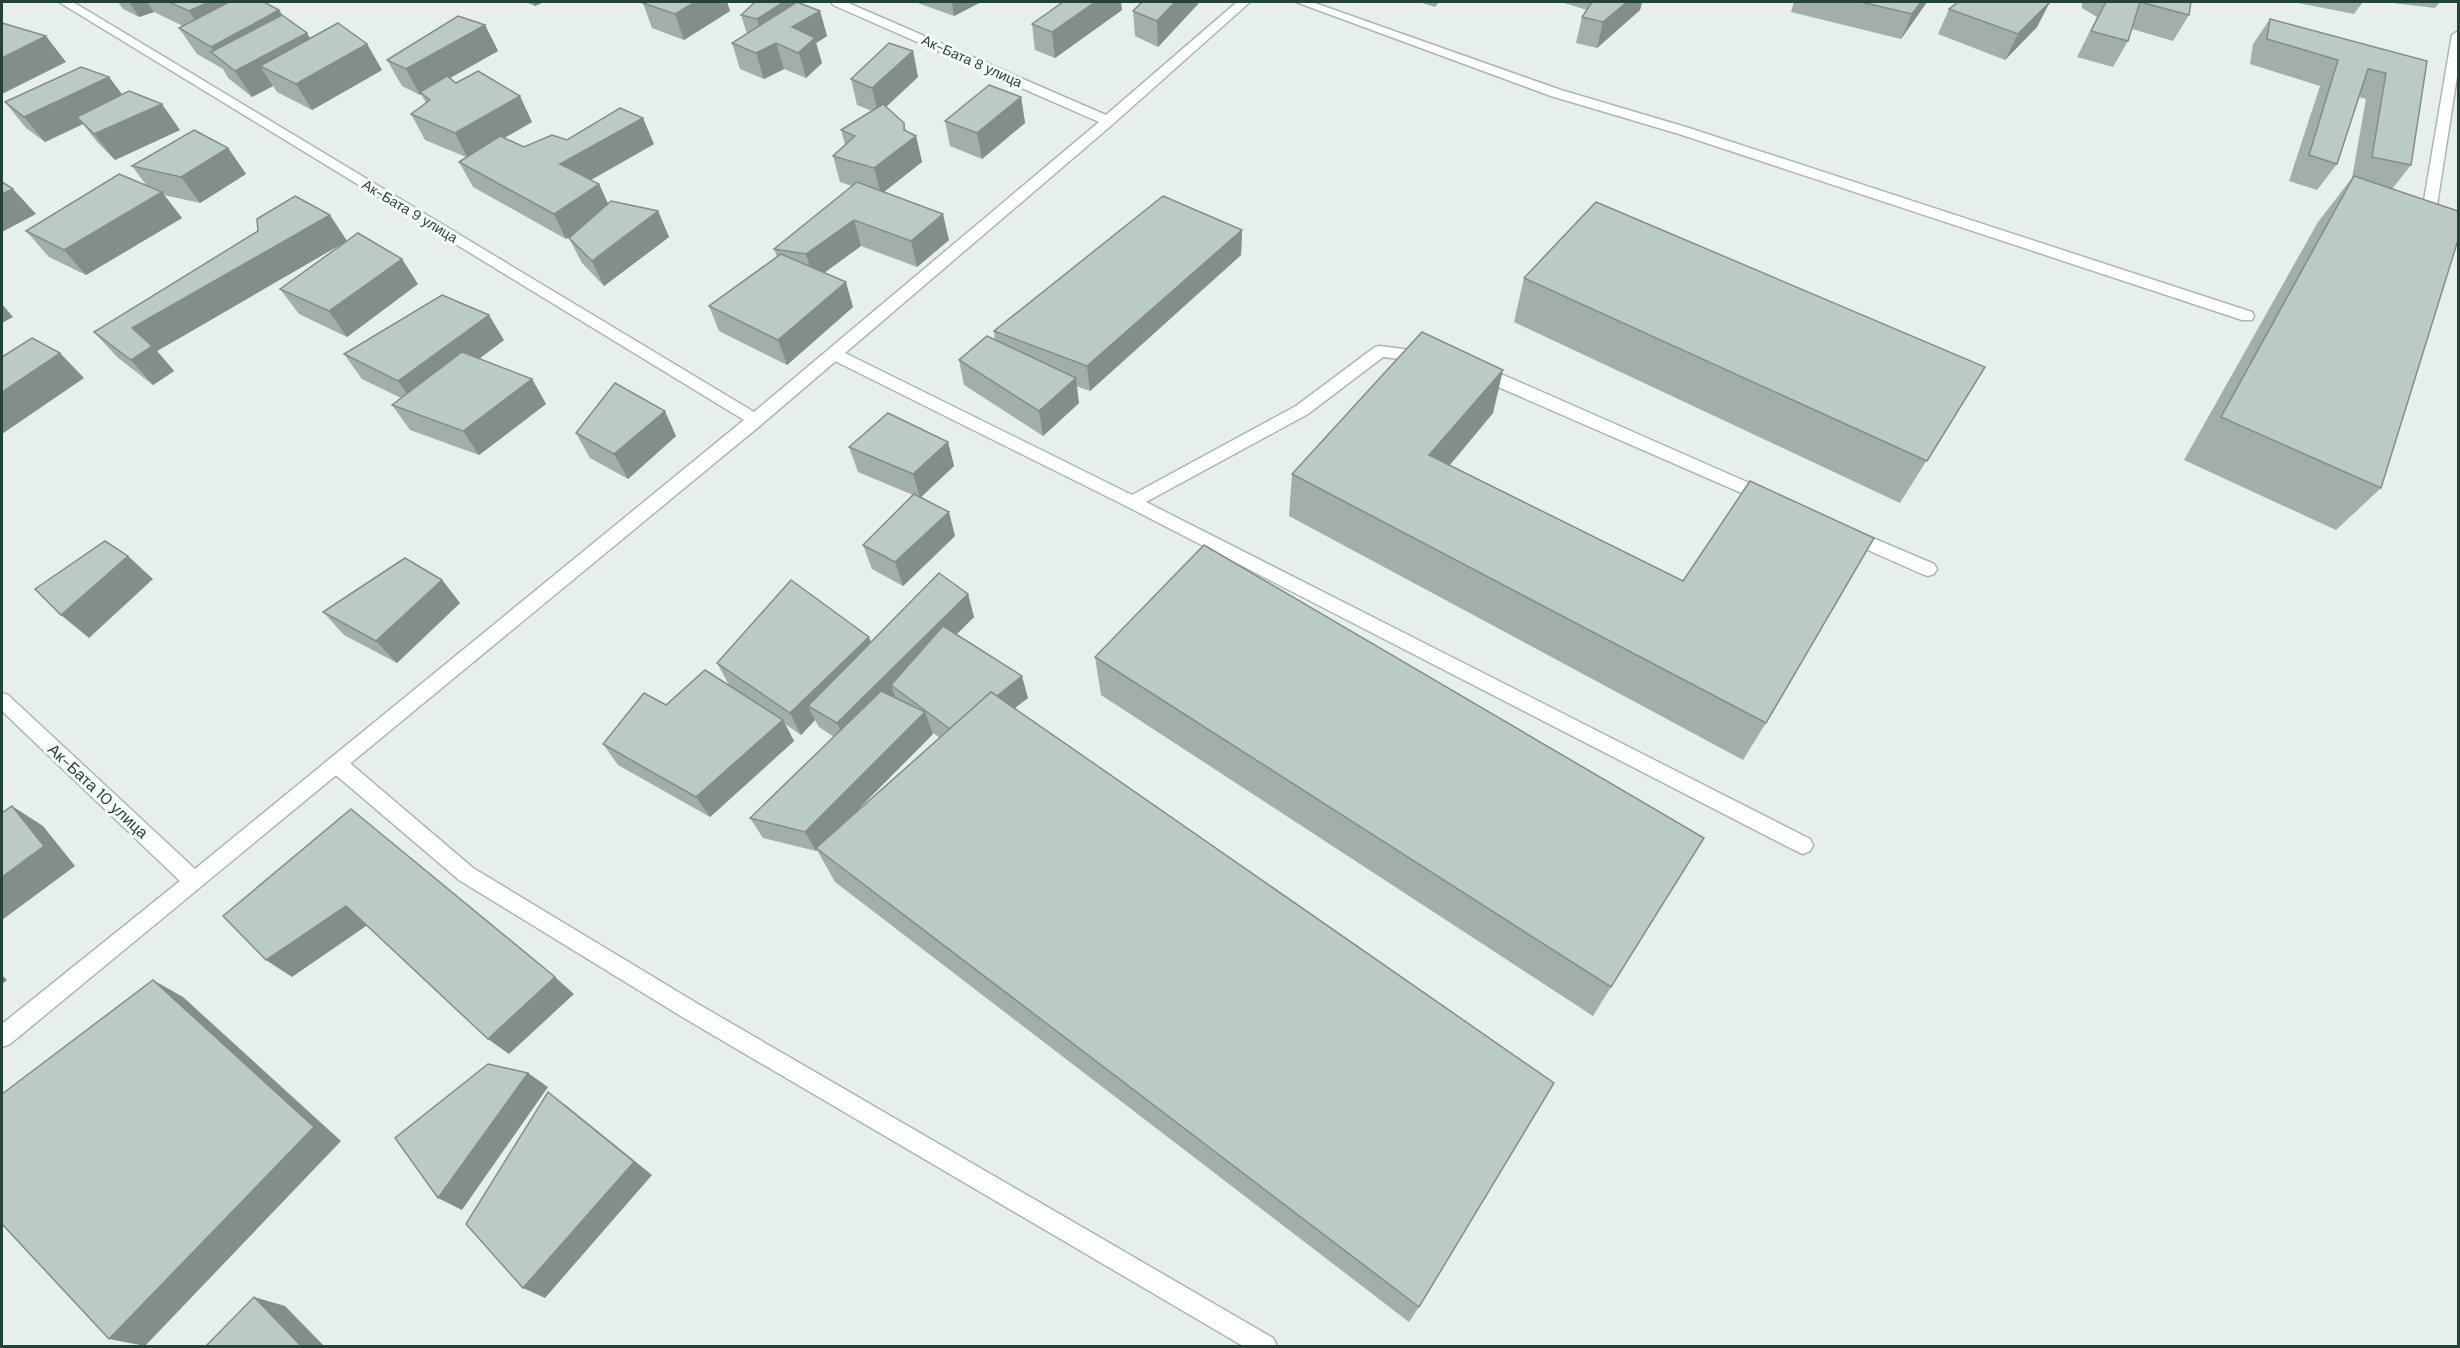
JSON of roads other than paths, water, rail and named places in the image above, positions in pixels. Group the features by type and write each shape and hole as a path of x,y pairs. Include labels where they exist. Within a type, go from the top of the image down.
{"street":[{"name":"Ак-Бата 9 улица","path":"65,2 756,420"},
{"name":"Ак-Бата 8 улица","path":"837,2 1108,121"},
{"path":"2,1037 756,420 1108,121 1244,2"},
{"path":"1302,2 1556,93 1695,134 2247,316"},
{"path":"2427,224 2458,35"},
{"path":"1132,502 1302,410 1380,351 1439,360"},
{"path":"834,354 1132,502 1803,845"},
{"path":"1462,367 1496,378 1777,502"},
{"path":"1831,526 1928,569"},
{"name":"Ак-Бата 10 улица","path":"2,700 194,881"},
{"path":"337,764 466,874 691,1011 1265,1347"}]}
